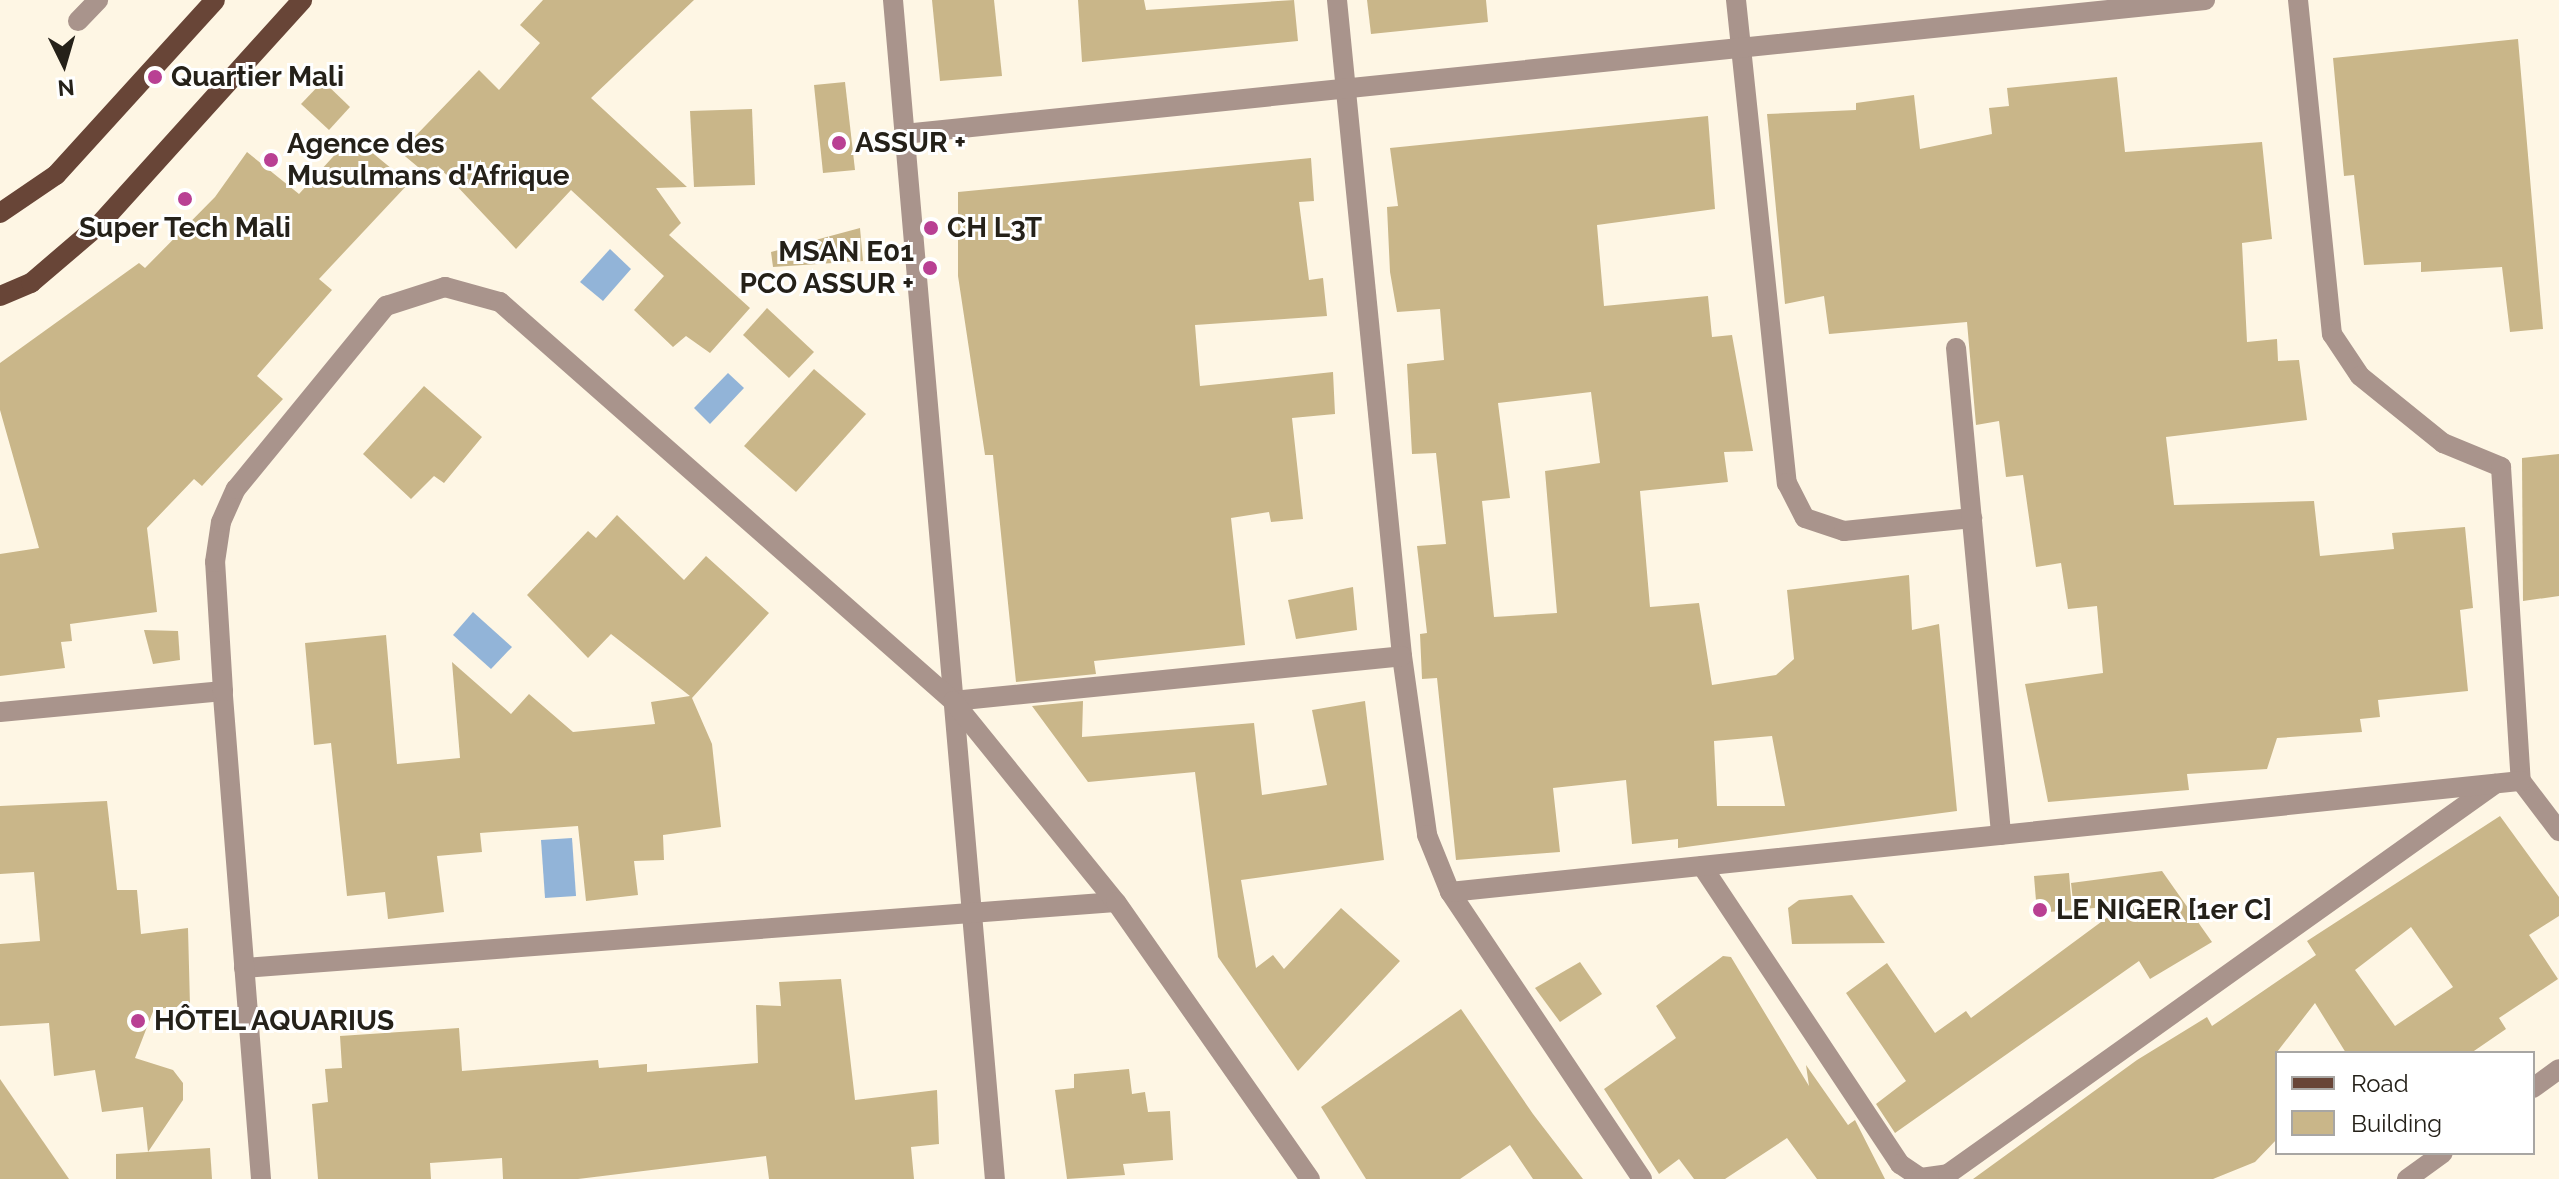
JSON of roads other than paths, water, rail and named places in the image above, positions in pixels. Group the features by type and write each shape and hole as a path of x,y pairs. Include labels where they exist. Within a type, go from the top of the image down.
{"main road":[{"path":"0,213 56,175 215,0"},
{"path":"0,296 31,283 99,225 302,0"}],"street":[{"path":"78,21 98,0"},
{"path":"893,0 995,1179"},
{"path":"1337,0 1402,656 1427,835 1450,892 1642,1179"},
{"path":"1736,0 1787,483 1805,518 1844,531 1972,518"},
{"path":"904,134 2205,0"},
{"path":"2298,0 2332,334 2360,376 2443,443 2501,467 2521,781 2559,831"},
{"path":"261,1179 215,562 236,489 386,306 445,287 500,302 953,701 1116,902 1310,1179"},
{"path":"1956,348 2001,835"},
{"path":"953,701 1402,656"},
{"path":"0,712 223,691"},
{"path":"1450,892 2521,781"},
{"path":"1702,866 1900,1164 1921,1178 1948,1174 2495,784"},
{"path":"244,968 1116,902"},
{"path":"2535,1087 2559,1069"},
{"path":"2407,1179 2440,1155"}],"water":[{"path":"610,249 631,269 603,301 580,282"},
{"path":"728,373 744,388 710,424 694,408"},
{"path":"473,612 512,647 491,669 453,635"},
{"path":"572,838 576,896 545,898 541,840"}],"place":[{"name":"Quartier Mali","path":"155,77"},
{"name":"ASSUR +","path":"839,143"},
{"name":"Agence des Musulmans d'Afrique","path":"271,160"},
{"name":"Super Tech Mali","path":"185,199"},
{"name":"CH L3T","path":"931,228"},
{"name":"MSAN E01 PCO ASSUR +","path":"930,268"},
{"name":"LE NIGER [1er C]","path":"2040,910"},
{"name":"HÔTEL AQUARIUS","path":"138,1021"}]}
